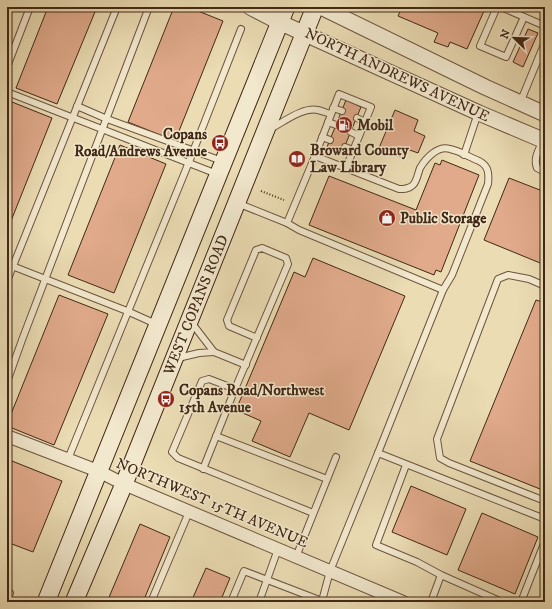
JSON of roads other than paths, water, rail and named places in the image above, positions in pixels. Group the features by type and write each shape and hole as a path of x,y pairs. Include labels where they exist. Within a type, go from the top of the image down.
{"main road":[{"name":"WEST COPANS ROAD","path":"74,602 124,484 315,7"},
{"name":"WEST COPANS ROAD","path":"46,602 283,14"}],"street":[{"name":"NORTH ANDREWS AVENUE","path":"250,7 283,14 305,33 478,113 544,141"},
{"name":"NORTH ANDREWS AVENUE","path":"320,7 545,114"},
{"name":"NORTHWEST 15TH AVENUE","path":"7,436 98,471 189,512 403,602"}],"lane":[{"path":"7,67 30,7"},
{"path":"7,281 10,265 117,7"},
{"path":"7,382 149,7"},
{"path":"497,7 480,46 506,57 524,17"},
{"path":"501,7 545,26"},
{"path":"68,459 189,162 241,29"},
{"path":"520,103 545,42"},
{"path":"7,92 189,162 221,168"},
{"path":"287,223 339,94 371,107 346,168"},
{"path":"77,106 107,119 193,150 221,168"},
{"path":"264,133 308,110 342,111"},
{"path":"464,155 478,113"},
{"path":"357,118 365,122"},
{"path":"328,122 336,125"},
{"path":"351,132 359,136"},
{"path":"322,137 330,140"},
{"path":"544,141 535,159 535,163 537,168 545,172"},
{"path":"345,147 354,150"},
{"path":"231,602 244,571 322,602 330,571 443,290 452,275 488,184 490,172 483,163 449,148 441,149 434,152 426,159 420,168 414,184 408,188 399,190 315,156"},
{"path":"237,203 443,290"},
{"path":"203,469 288,264 286,258 262,248 256,250 227,320 229,326 257,338"},
{"path":"10,265 128,311 157,325"},
{"path":"545,286 529,279 508,275 498,279 437,439 440,458 449,464 545,501"},
{"path":"190,320 214,352"},
{"path":"174,359 200,353 214,352 246,364"},
{"path":"235,389 209,379 202,381 172,452 178,458 203,469 313,513"},
{"path":"216,436 327,479"},
{"path":"378,453 545,519"},
{"path":"296,557 336,457"},
{"path":"406,465 376,545 417,562 441,575 502,602"},
{"path":"151,602 189,512"},
{"path":"521,602 545,541"},
{"path":"259,602 278,549"},
{"path":"431,602 441,575"}],"place":[{"name":"Mobil","path":"344,125"},
{"name":"Copans Road/Andrews Avenue","path":"220,143"},
{"name":"Broward County Law Library","path":"297,159"},
{"name":"Public Storage","path":"387,218"},
{"name":"Copans Road/Northwest 15th Avenue","path":"166,399"}]}
